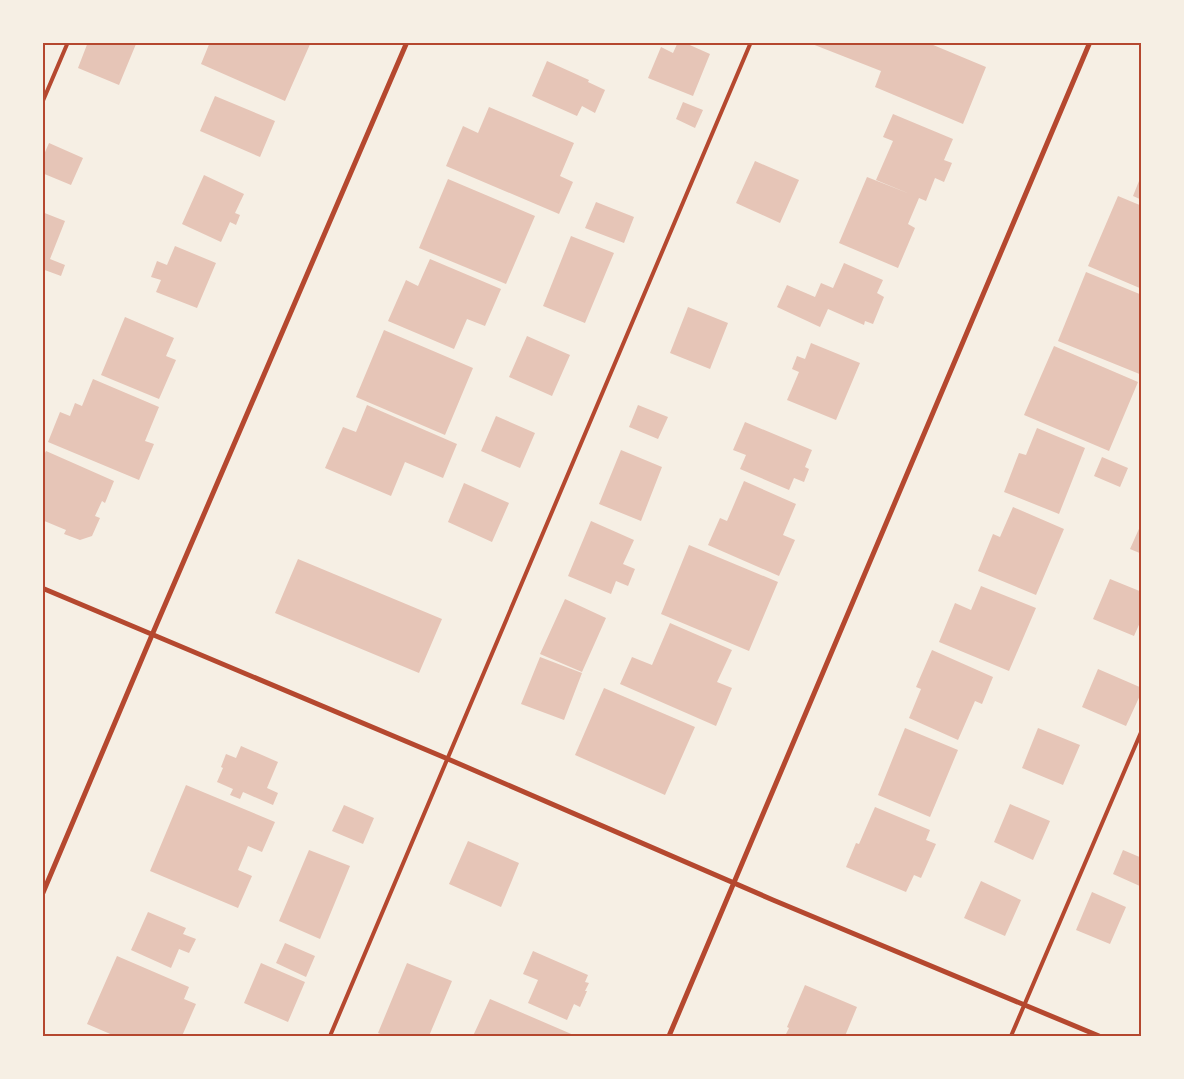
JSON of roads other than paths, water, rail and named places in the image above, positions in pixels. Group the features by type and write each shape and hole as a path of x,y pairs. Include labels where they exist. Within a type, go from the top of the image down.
{"street":[{"path":"42,895 407,42"},
{"path":"669,1036 1090,42"},
{"path":"42,588 448,759 734,883 1099,1036"}],"lane":[{"path":"42,103 68,42"},
{"path":"330,1036 751,42"},
{"path":"1011,1036 1142,730"}]}
